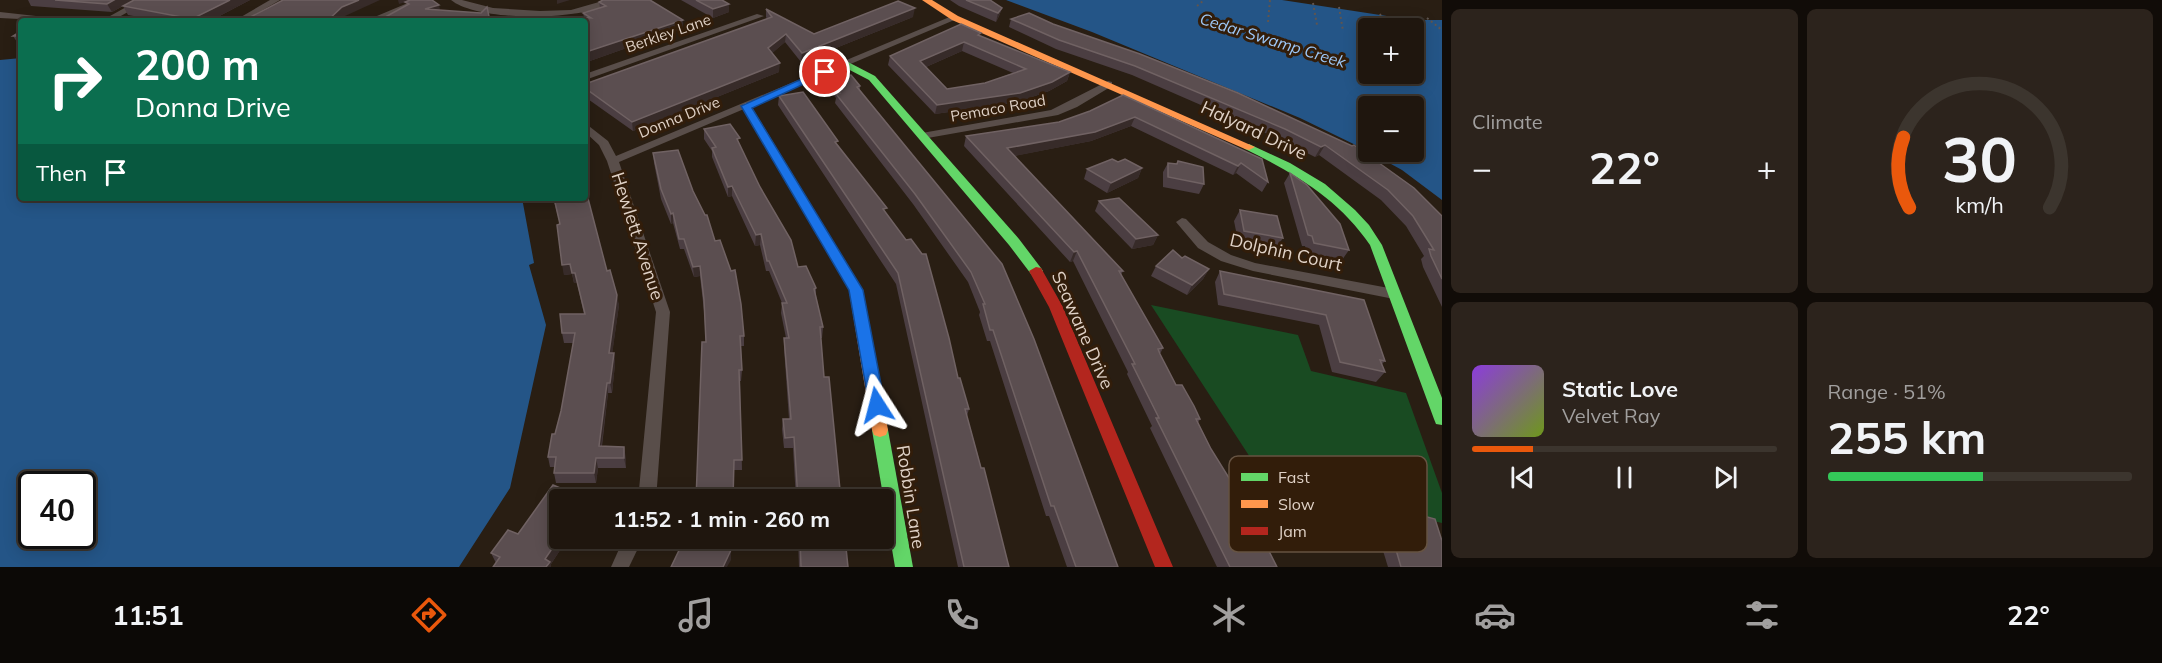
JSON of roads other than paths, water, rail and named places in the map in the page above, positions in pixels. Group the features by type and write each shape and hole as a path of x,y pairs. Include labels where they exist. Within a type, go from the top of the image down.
{"street":[{"path":"111,18 145,0"},
{"path":"243,18 276,0"},
{"path":"377,18 423,0"},
{"path":"454,0 470,7 487,10 546,14 578,11 615,0"},
{"name":"Halyard Drive","path":"926,0 955,18 1265,154 1317,182 1338,198 1363,223 1376,245 1442,419"},
{"path":"0,15 27,18"},
{"name":"Berkley Lane","path":"588,76 760,16"},
{"name":"Donna Drive","path":"613,161 955,18"},
{"name":"Seawane Drive","path":"845,64 872,78 1014,242 1040,276 1056,307 1164,567"},
{"name":"Pemaco Road","path":"922,136 1054,113 1073,105 1108,84"},
{"name":"Robbin Lane","path":"746,106 856,290 904,567"},
{"name":"Hewlett Avenue","path":"588,129 604,143 613,161 663,312 649,489"},
{"name":"Dolphin Court","path":"1182,222 1203,246 1226,258 1253,267 1394,294"},
{"path":"620,567 629,549"}],"water":[{"name":"Cedar Swamp Creek","path":"1006,0 1282,0 1400,18 1358,18 1358,84 1424,84 1424,20 1442,20 1442,200 1402,170 1387,162 1424,162 1424,96 1358,96 1358,146 1300,118 1092,32"},
{"path":"18,58 18,201 523,201 534,263 529,265 546,325 510,488 459,567 0,567 0,60"}]}
